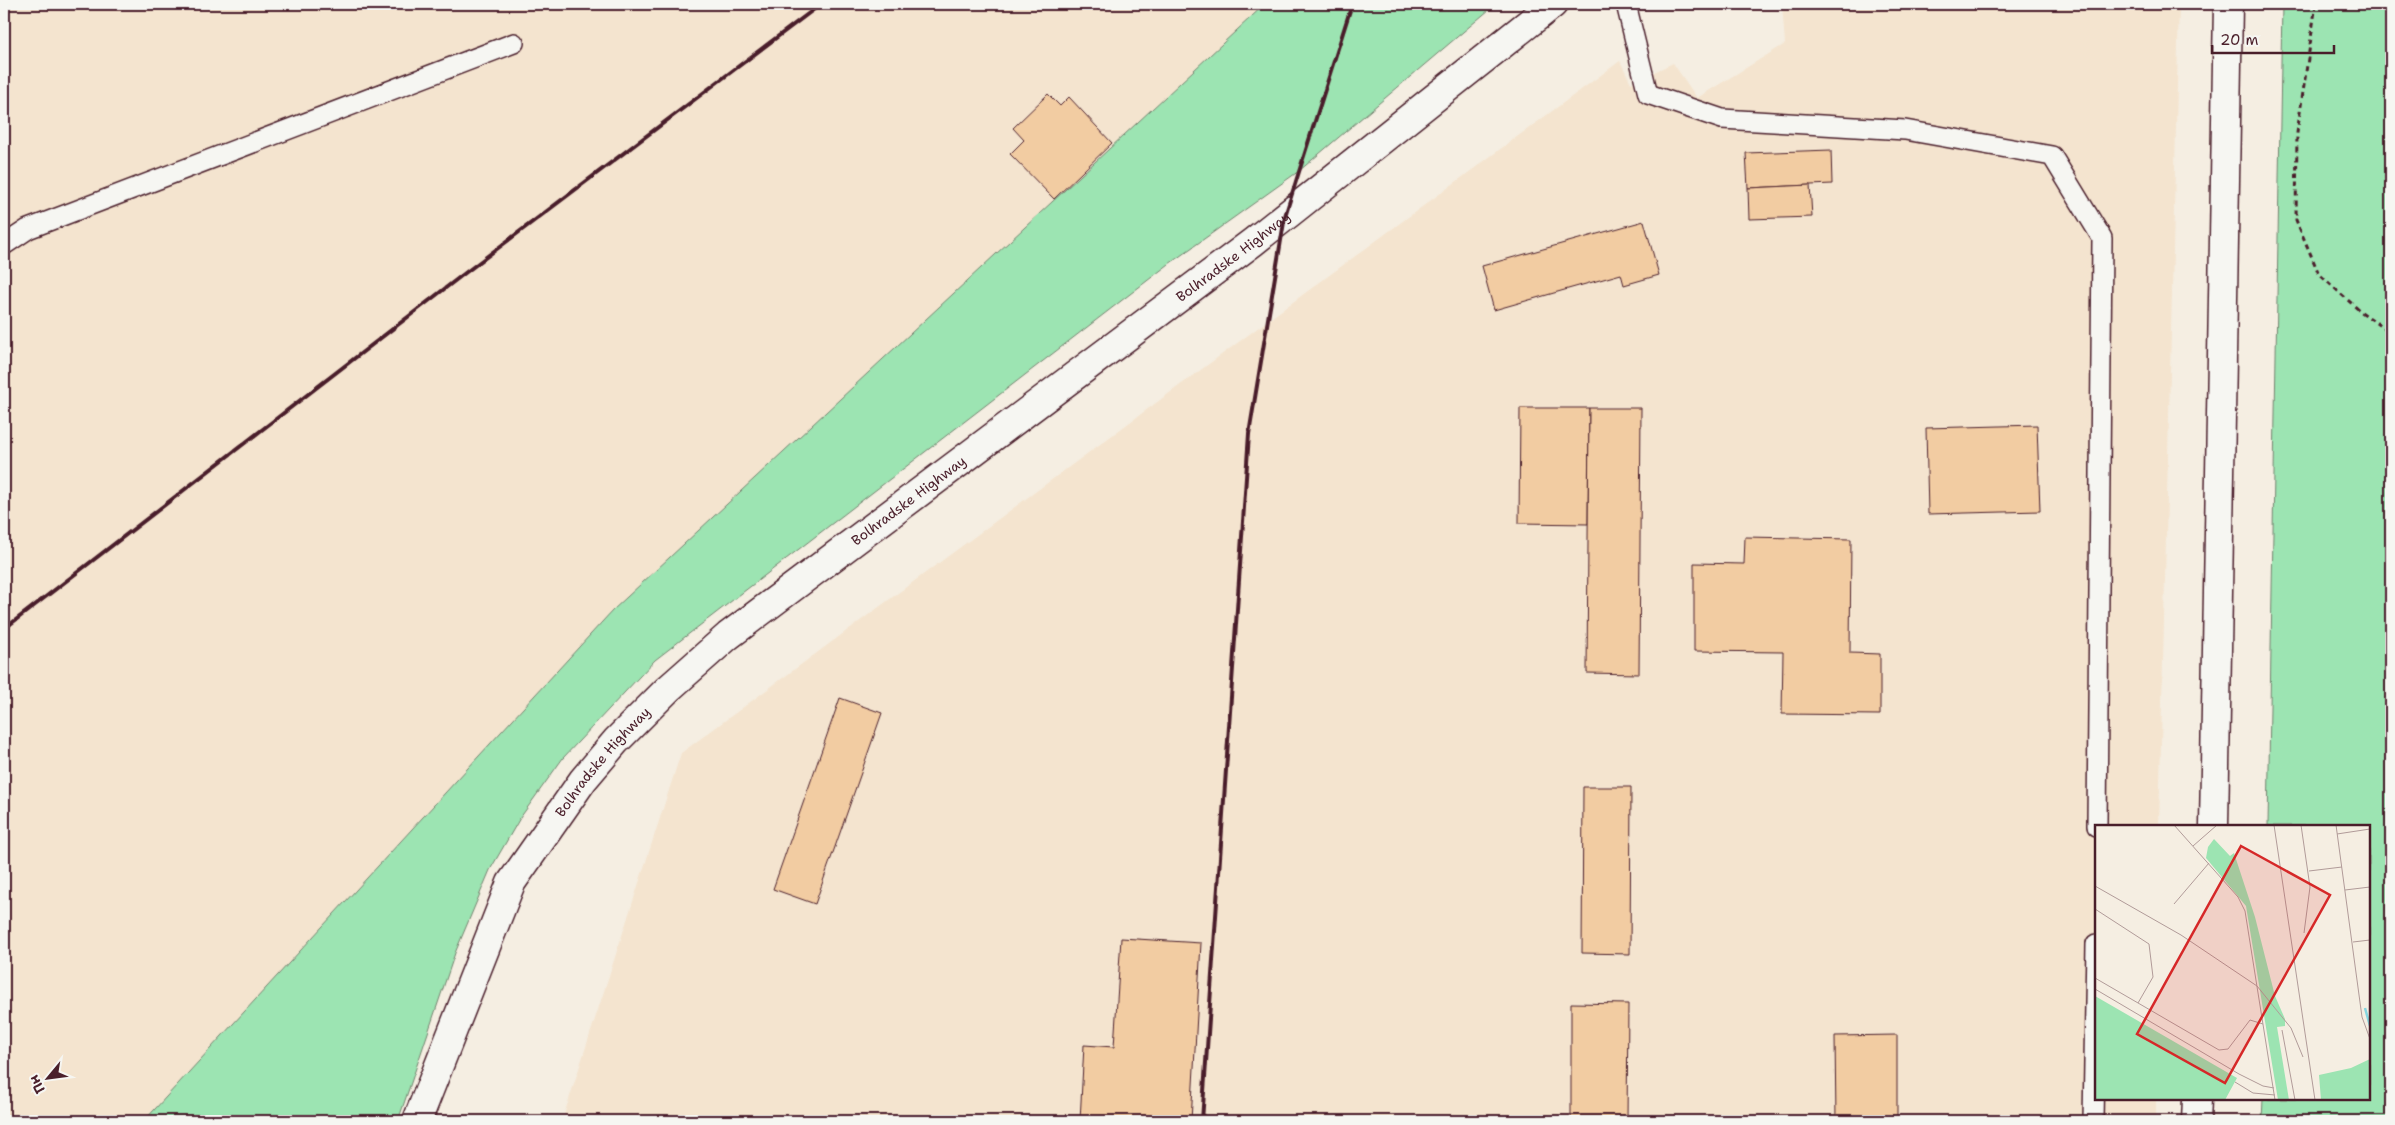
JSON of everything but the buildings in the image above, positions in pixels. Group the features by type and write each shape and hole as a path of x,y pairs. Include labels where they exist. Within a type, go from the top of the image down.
{"main road":[{"name":"Bolhradske Highway","path":"417,1121 511,883 583,780 616,741 668,689 728,636 1252,242 1553,4"},
{"path":"2214,825 2228,4"},
{"path":"2196,1121 2197,1100"}],"lane":[{"path":"1626,4 1648,94 1722,119 1906,130 2052,156 2102,238 2097,825"},
{"path":"4,246 28,229 514,43"},
{"path":"2093,1121 2095,1050"}],"path":[{"path":"2316,4 2297,133 2296,220 2319,274 2360,311 2391,333"}],"shaded area":[{"path":"4,4 1265,4 613,610 144,1121 4,1121"},
{"path":"1782,4 2179,4 2159,825 2095,825 2095,1100 2156,1100 2156,1121 562,1121 681,753 1620,61 1631,83 1673,63 1697,98 1785,44"}],"green space":[{"path":"1265,4 1496,4 1299,171 1169,264 655,660 563,758 520,818 490,870 455,953 398,1121 144,1121 613,610"},
{"path":"2282,4 2391,4 2391,1121 2262,1121 2263,1100 2370,1100 2370,825 2268,825"}],"railway":[{"path":"4,629 465,273 821,4"},
{"path":"1202,1121 1249,434 1285,216 1352,4"}]}
